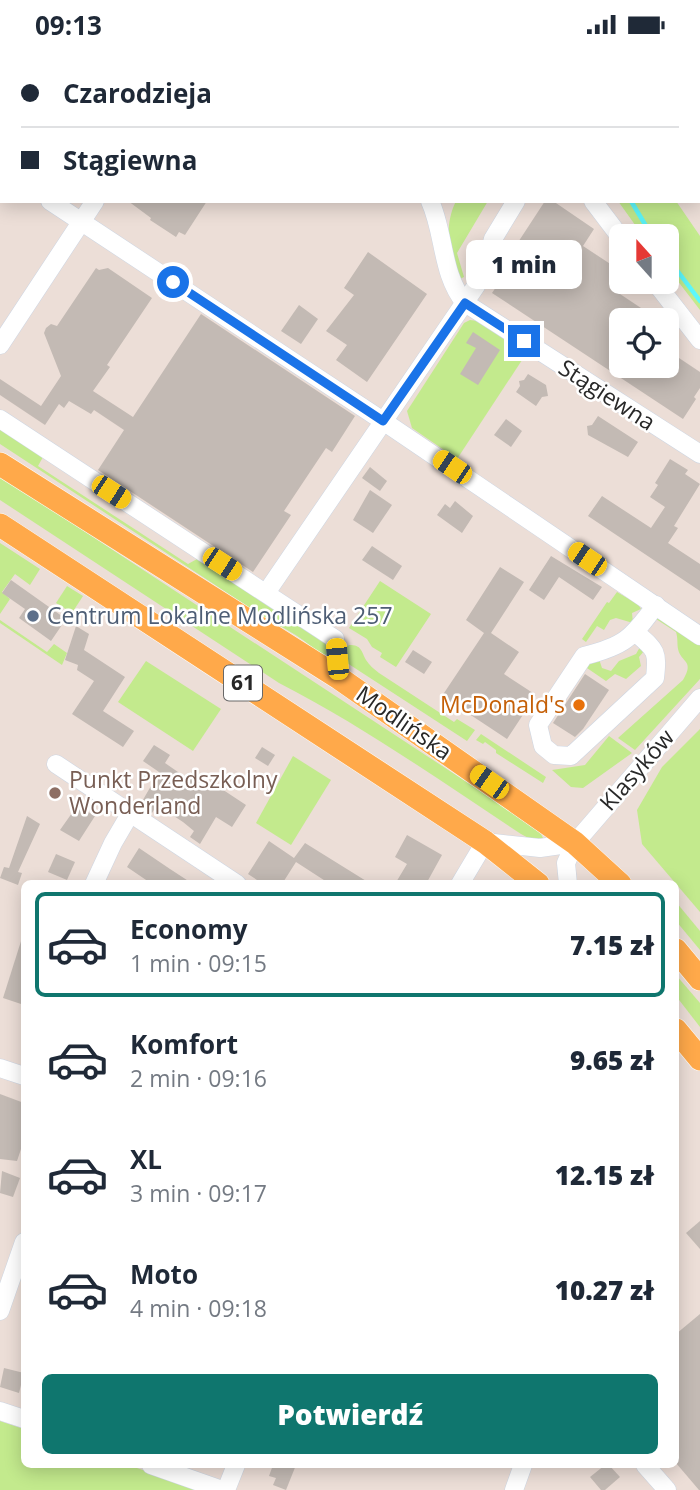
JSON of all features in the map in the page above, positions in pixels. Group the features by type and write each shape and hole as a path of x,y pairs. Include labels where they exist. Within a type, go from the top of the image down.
{"main road":[{"name":"Modlińska","path":"0,464 339,678 575,843 616,880"},
{"name":"61","path":"0,525 485,842 533,880"},
{"path":"679,954 700,979"},
{"path":"679,1038 700,1059"}],"street":[{"path":"53,203 383,421 700,636"},
{"path":"0,345 94,203"},
{"name":"Stągiewna","path":"431,203 440,227 451,282 465,303 700,454"},
{"path":"266,593 465,303 485,268 493,239 515,203"},
{"path":"595,203 610,224"},
{"path":"665,294 700,339"},
{"path":"0,419 335,639 339,678"},
{"path":"636,633 654,648 657,663 655,678 571,756 554,755 543,746 539,734 538,725 543,716 584,656 614,648 636,633 656,605"},
{"name":"Klasyków","path":"575,843 700,698"},
{"path":"56,764 231,880"},
{"path":"96,880 113,843 131,814"},
{"path":"462,880 485,842 540,848 575,843"},
{"path":"567,880 565,863 575,843"},
{"path":"0,1068 21,1075"},
{"path":"0,1311 21,1251"},
{"path":"0,1411 21,1418"},
{"path":"160,1468 224,1490 235,1468"},
{"path":"513,1490 522,1468"},
{"path":"648,1468 667,1490"}],"green space":[{"path":"455,203 487,203 457,253 464,277 455,281 449,231"},
{"path":"619,203 677,203 700,236 700,310 679,283 679,224 634,224"},
{"path":"470,320 478,321 526,354 457,459 412,428 407,411 464,323"},
{"path":"0,427 43,457 38,466 188,564 197,559 313,634 325,642 329,655 318,651 261,615 0,444"},
{"path":"0,476 494,800 543,838 532,840 521,834 372,736 279,683 0,500"},
{"path":"0,543 40,569 30,585 15,574 2,592 10,599 0,614"},
{"path":"380,581 431,614 396,667 380,657 382,653 372,647 367,639 349,628"},
{"path":"67,586 83,596 72,613 56,603"},
{"path":"617,592 636,601 641,609 632,613 633,623 616,618 610,620 604,630 597,626 586,642 582,639"},
{"path":"659,618 700,643 700,679 635,750 618,738 683,680 688,669 678,649 676,632 656,619"},
{"path":"0,620 47,652 54,644 67,653 62,665 0,623"},
{"path":"349,645 359,647 369,664 379,673 454,722 457,719 475,730 467,741 344,661 343,650"},
{"path":"640,647 644,651 639,657 641,666 626,679 615,674 606,681 584,666 599,659 602,668 611,671 619,661 636,654"},
{"path":"146,661 221,709 193,751 118,702"},
{"path":"700,729 700,912 679,887 679,880 673,880 642,844 637,810 662,767"},
{"path":"481,734 546,777 543,783 496,753 496,750 485,742 483,744 476,740"},
{"path":"609,736 632,753 583,788 571,787 552,770 585,765"},
{"path":"293,756 331,780 291,845 256,823"},
{"path":"679,906 700,931 700,950 679,925"},
{"path":"679,978 700,1003 700,1027 679,1000"},
{"path":"0,1421 21,1428 21,1468 137,1468 202,1490 0,1490"}],"building":[{"path":"131,203 206,203 185,235 179,232 176,237 150,220 151,218"},
{"path":"544,203 556,203 594,229 583,246 609,263 609,294 620,294 641,308 609,308 609,370 492,293 519,253 513,250"},
{"path":"368,252 427,294 367,382 336,360 347,345 326,331 354,295 344,288"},
{"path":"96,268 108,268 152,298 107,365 110,367 93,391 133,417 201,314 355,416 332,452 326,448 284,511 291,515 253,572 98,470 124,430 94,410 91,414 69,401 64,408 59,404 45,425 0,395 0,379 41,406 61,376 44,333 51,324 57,326"},
{"path":"299,305 318,319 301,344 281,331"},
{"path":"473,332 500,350 478,385 460,374 476,348 466,343"},
{"path":"679,358 700,372 700,388 683,419 621,378 679,378"},
{"path":"528,374 546,385 548,396 542,397 536,406 516,392 520,386 519,381 524,380"},
{"path":"598,416 638,442 628,457 588,435 587,426 592,425"},
{"path":"506,419 522,431 511,447 494,435"},
{"path":"670,459 688,470 685,474 700,484 674,526 678,528 668,543 700,564 700,591 588,516 602,496 651,528 665,507 650,497"},
{"path":"370,467 387,481 380,491 362,478"},
{"path":"370,490 392,505 373,533 353,520"},
{"path":"455,501 473,516 462,533 437,515 445,504 450,508"},
{"path":"372,546 402,566 393,580 362,560"},
{"path":"551,556 602,587 593,600 559,577 544,600 529,590"},
{"path":"500,567 524,582 491,633 519,652 504,674 536,695 507,739 442,696 484,633 466,620"},
{"path":"11,580 66,619 51,641 19,618 25,609 2,593"},
{"path":"76,626 89,634 84,650 125,677 103,711 134,731 123,747 72,714 94,681 77,670 78,665 65,660"},
{"path":"413,650 432,662 424,674 405,662"},
{"name":"McDonald's","path":"585,674 609,690 575,737 553,723"},
{"path":"154,745 170,755 165,763 188,779 193,770 246,805 232,827 216,817 200,844 190,837 194,831 157,805 152,813 140,805 159,772 143,761"},
{"path":"262,747 275,755 268,766 255,758"},
{"path":"80,807 95,816 79,841 60,830"},
{"path":"27,816 40,824 18,872 22,873 18,885 0,878 4,867 9,868"},
{"path":"407,835 442,855 428,880 397,880 407,864 395,857"},
{"path":"269,841 294,858 305,843 365,880 324,880 296,862 285,880 257,880 248,874"},
{"path":"139,848 187,880 146,880 127,867"},
{"path":"56,854 75,862 67,880 48,872"},
{"path":"21,941 21,1004 3,998"},
{"path":"0,1094 21,1102 21,1149 17,1161 0,1159"},
{"path":"2,1171 20,1178 13,1197 0,1193"},
{"path":"700,1221 700,1249 686,1233"},
{"path":"700,1314 700,1490 679,1467 679,1332"},
{"path":"4,1368 21,1372 19,1393 0,1387"},
{"path":"272,1468 295,1468 286,1490 273,1485 276,1478 269,1476"},
{"path":"601,1468 612,1468 620,1477 605,1490 601,1490 590,1477"}],"waterway":[{"path":"632,203 645,224"},
{"path":"679,273 700,301"}],"place":[{"name":"Centrum Lokalne Modlińska 257","path":"33,616"},
{"name":"McDonald's","path":"579,705"},
{"name":"Punkt Przedszkolny Wonderland","path":"55,793"}],"route":[{"path":"173,282 383,421 465,303 524,341"}]}
